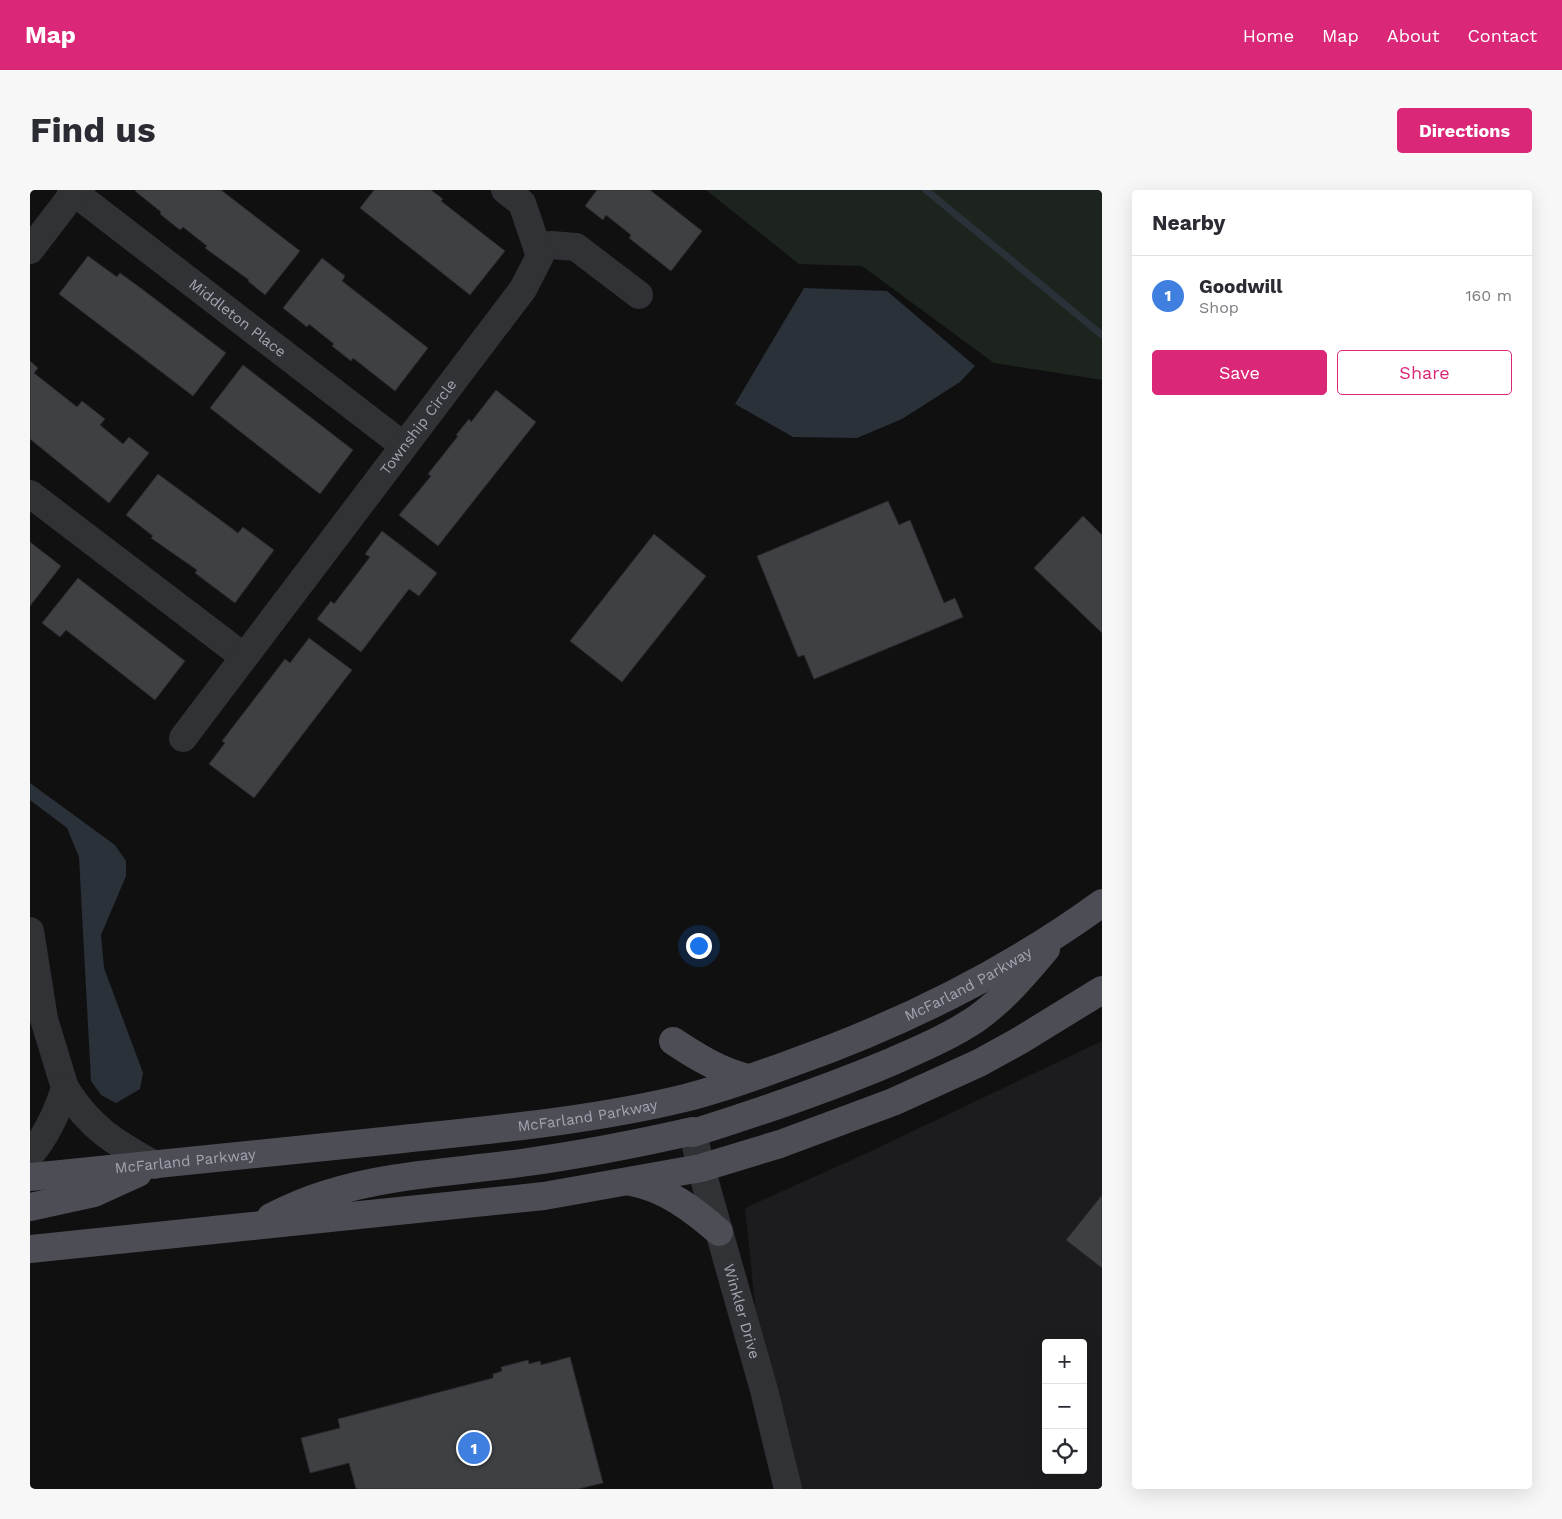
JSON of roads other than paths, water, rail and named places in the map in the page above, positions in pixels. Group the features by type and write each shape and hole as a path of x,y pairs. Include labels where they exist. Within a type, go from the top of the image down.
{"main road":[{"name":"McFarland Parkway","path":"30,1177 536,1125 685,1098 822,1052 899,1020 985,977 1060,932 1102,903"},
{"path":"249,1227 327,1194 378,1182 521,1163 633,1145 693,1132 749,1116 861,1074 954,1033 978,1018 1000,999 1022,978 1060,932"},
{"path":"30,1249 526,1198 630,1182 701,1168 780,1144 848,1120 902,1098 979,1063 1102,990"},
{"path":"673,1041 721,1070 748,1078"},
{"path":"30,1207 94,1193 155,1164"},
{"path":"630,1182 650,1187 677,1200 719,1232"}],"street":[{"name":"Township Circle","path":"183,738 523,290 540,256 522,203 505,190"},
{"path":"30,250 74,191"},
{"name":"Middleton Place","path":"74,191 404,446"},
{"path":"537,248 551,245 576,247 639,295"},
{"path":"30,494 244,657"},
{"path":"30,932 44,1019 65,1088 77,1107 108,1137 155,1164"},
{"path":"30,1155 45,1136 57,1112 65,1088"},
{"name":"Winkler Drive","path":"693,1132 701,1168 764,1390 788,1489"}],"waterway":[{"path":"926,190 1102,335"}],"place":[{"name":"Goodwill","path":"474,1448"}]}
